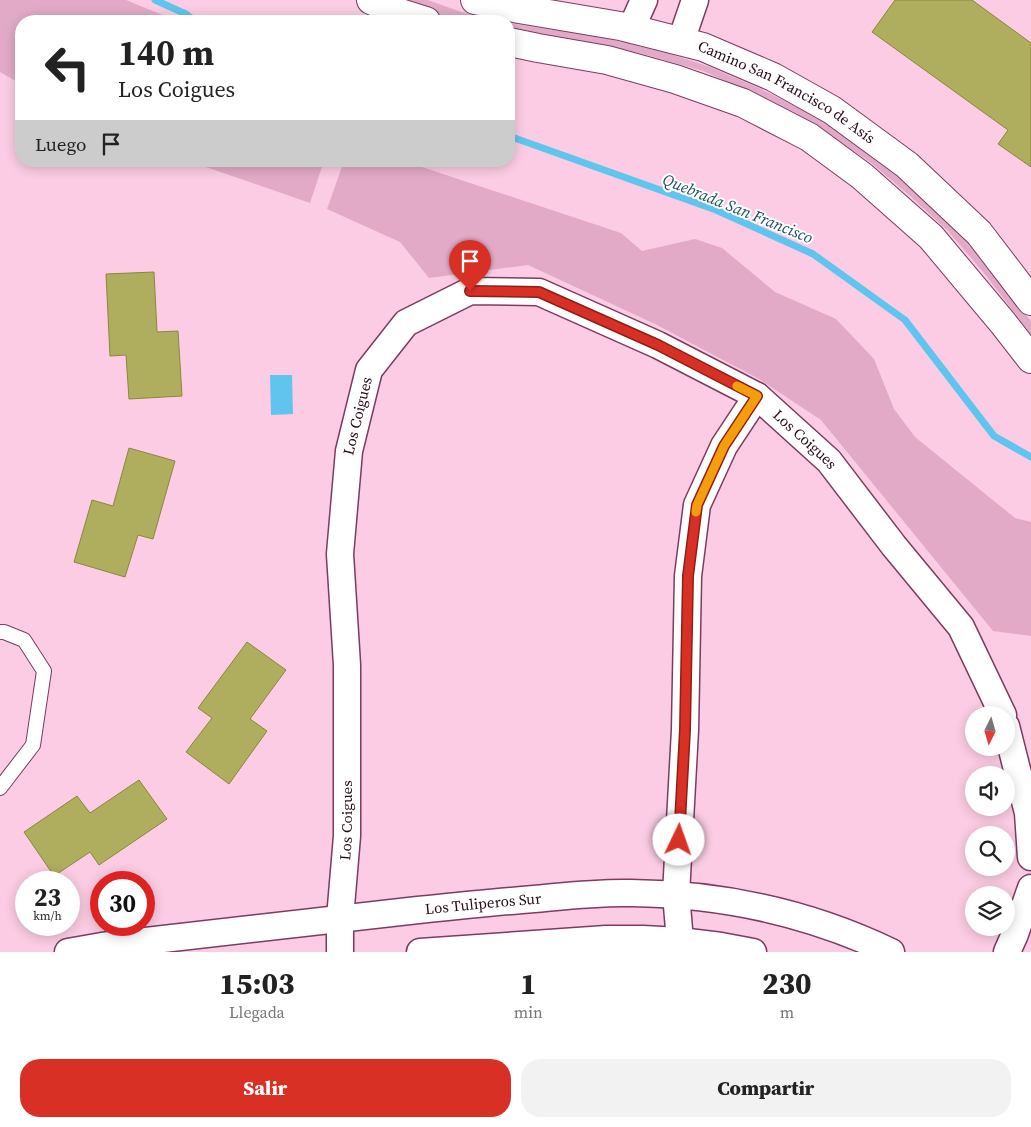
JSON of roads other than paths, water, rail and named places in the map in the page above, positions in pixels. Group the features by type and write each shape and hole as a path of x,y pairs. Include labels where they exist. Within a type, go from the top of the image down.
{"main road":[{"path":"371,0 407,15"},
{"name":"Camino San Francisco de Asís","path":"475,0 620,26 681,41 703,47 773,77 832,110 908,165 979,233 1031,301"},
{"name":"Camino San Francisco de Asís","path":"515,43 607,60 675,79 743,103 809,137 862,176 932,237 1031,359"}],"street":[{"path":"631,29 644,0"},
{"path":"681,41 695,0"},
{"name":"Los Coigues","path":"340,952 340,918 347,836 347,665 340,554 349,451 369,370 406,322 470,291 539,292 658,345 757,396 829,461 894,546 962,626 999,706"},
{"path":"680,941 676,894 685,730 688,576 697,505 724,446 757,396"},
{"path":"1014,756 1028,814 1031,857"},
{"path":"1008,952 1031,888"},
{"name":"Los Tuliperos Sur","path":"68,952 102,946 340,918 583,894 630,892 676,894 758,906 838,929 891,952"},
{"path":"420,952 606,939 680,941 753,952"}],"lane":[{"path":"0,632 24,640 44,671 33,745 0,788"}],"water":[{"path":"270,375 292,375 293,414 271,415"}],"waterway":[{"name":"Quebrada San Francisco","path":"155,0 187,15"},
{"name":"Quebrada San Francisco","path":"515,138 716,210 813,254 905,320 994,436 1031,457"}]}
